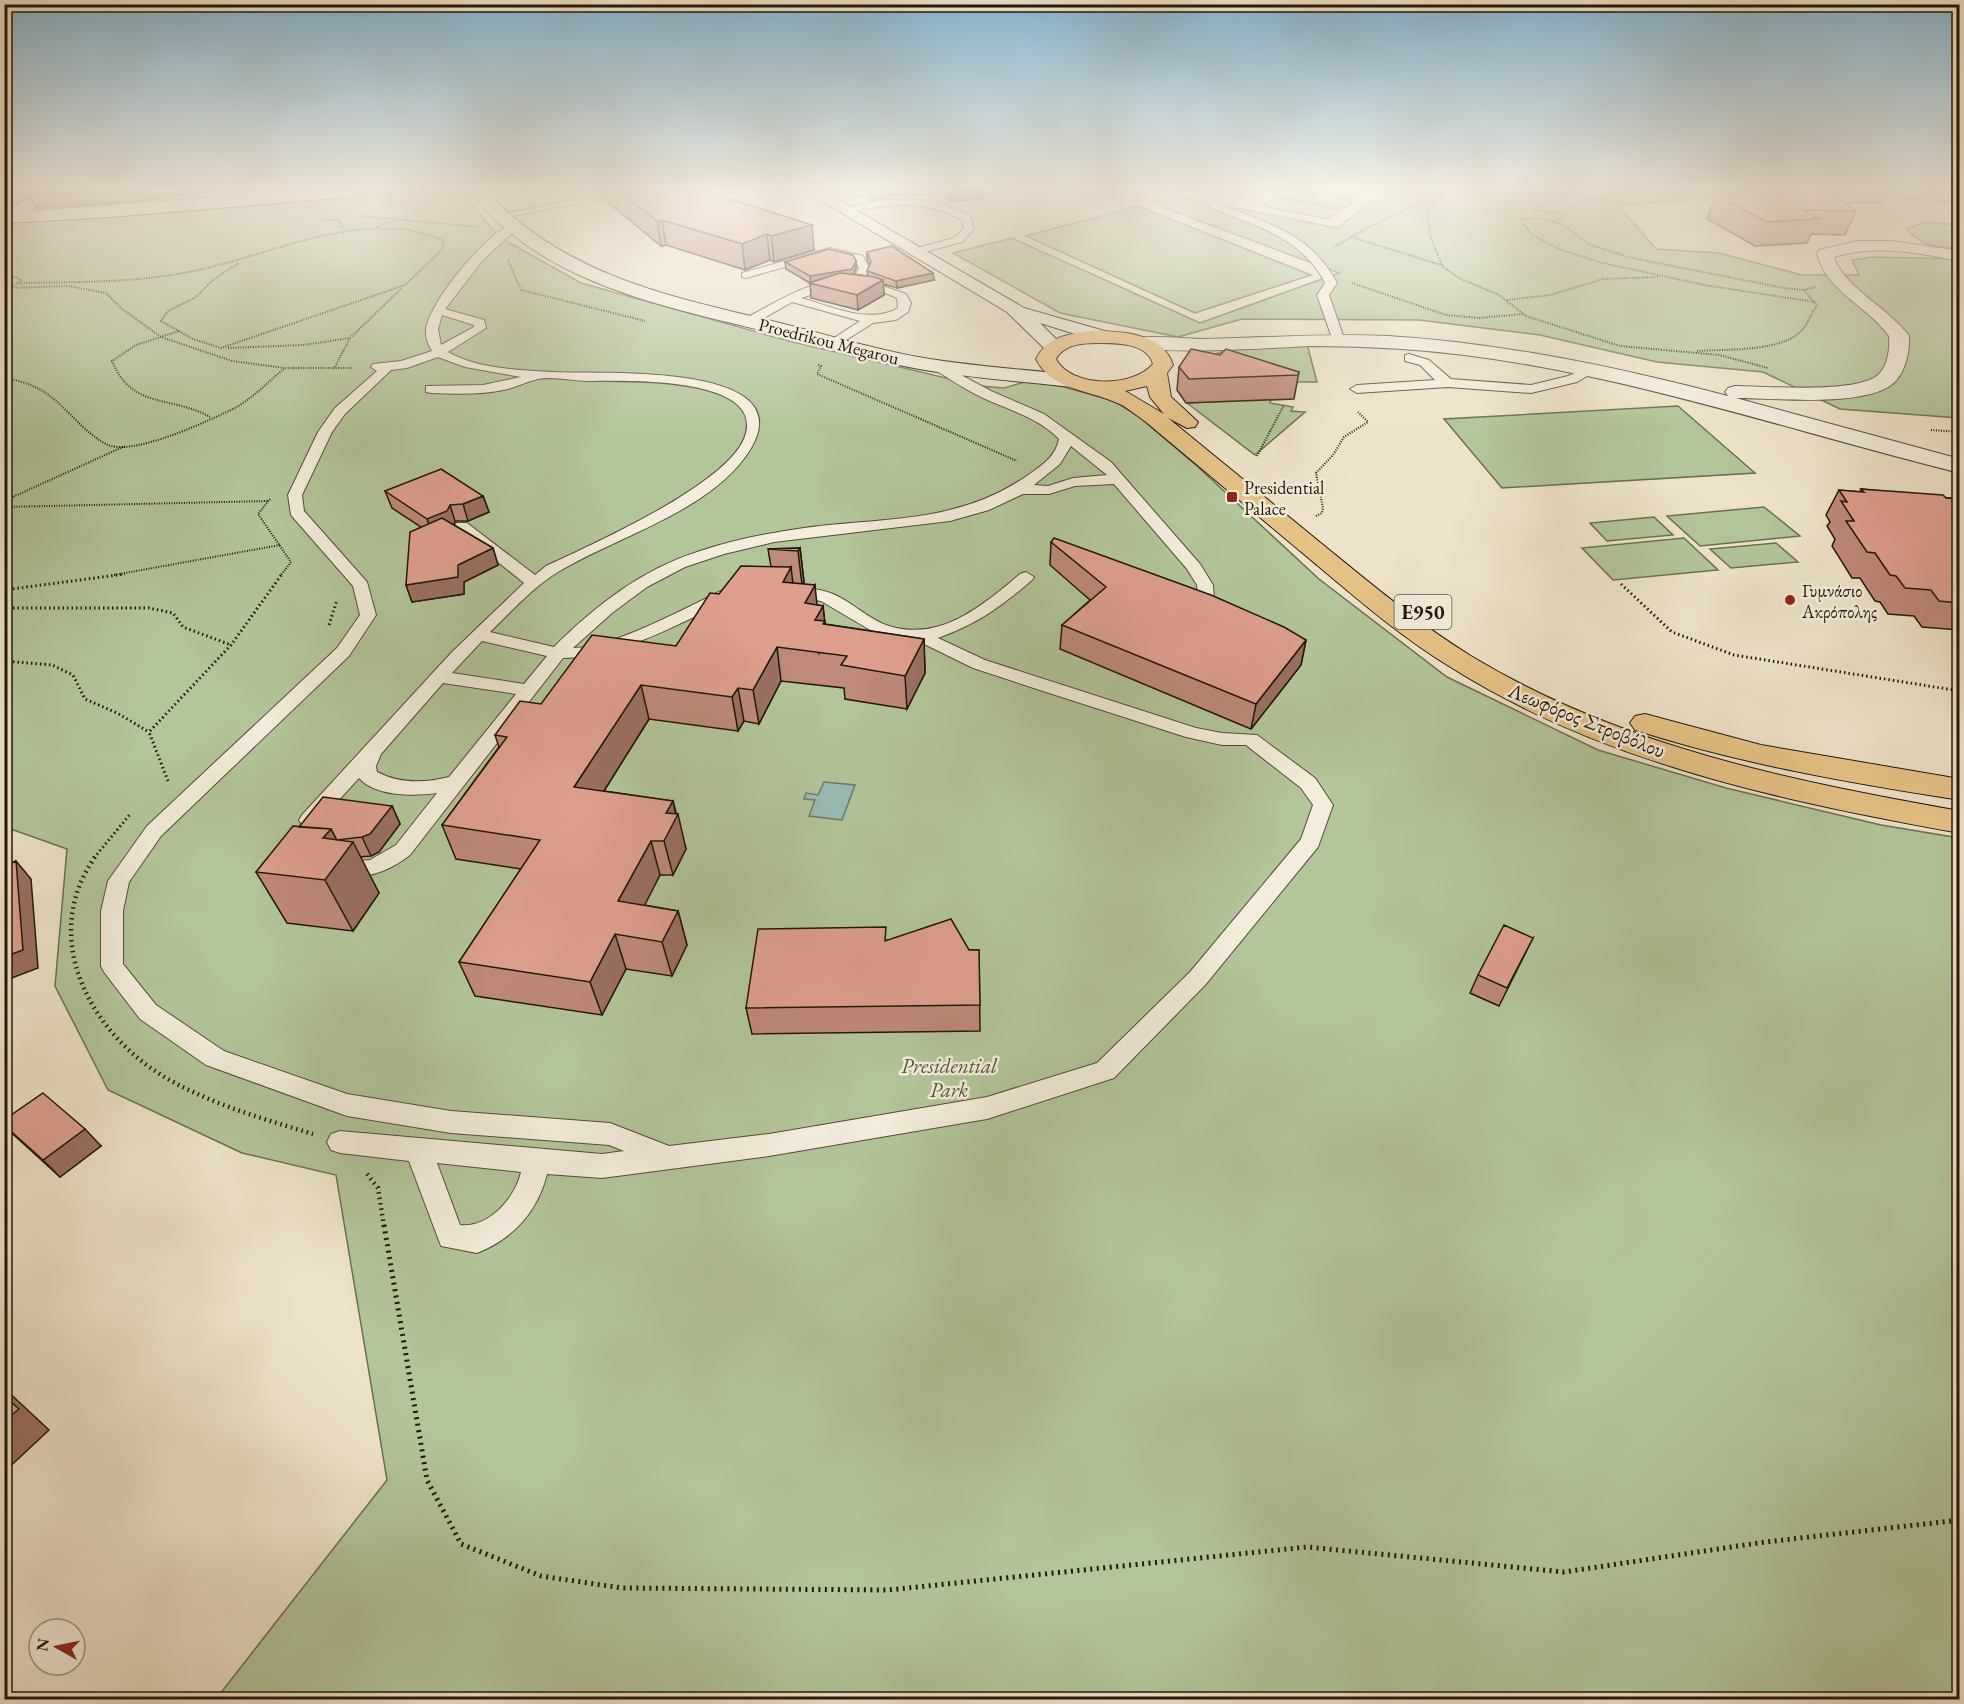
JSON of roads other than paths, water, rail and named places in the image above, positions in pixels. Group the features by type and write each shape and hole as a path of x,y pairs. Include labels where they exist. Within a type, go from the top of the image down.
{"main road":[{"path":"1051,350 1070,340 1101,336 1137,342 1158,352 1161,370 1144,381 1125,385 1082,383"},
{"name":"Λεωφόρος Στροβόλου","path":"1051,350 1047,364 1050,370 1126,399 1154,417 1383,607 1436,646 1481,675 1537,704 1669,755 1760,782 1959,822"},
{"name":"Λεωφόρος Στροβόλου","path":"1161,370 1157,392 1162,401 1434,621 1480,650 1537,681 1602,708 1675,733 1756,753 1865,775 1959,790"}],"street":[{"name":"Proedrikou Megarou","path":"586,269 609,279 660,296 750,321 937,366 1082,383"},
{"path":"947,269 1013,308 1071,329 1101,336"},
{"path":"1691,392 1841,391 1882,382 1891,373 1900,342 1899,336 1887,318 1830,269"},
{"path":"1013,308 1051,350"},
{"path":"1137,342 1183,345 1339,341 1428,345 1593,369 1691,392 1959,466"},
{"path":"1161,370 1194,353 1249,343"},
{"name":"Proedrikou Megarou","path":"965,369 1012,362 1051,350"}],"lane":[{"path":"295,839 318,809 480,635 534,582 552,569 675,506 708,486 729,468 753,436 754,420 746,404 735,396 700,384 536,375 467,364 439,351 432,337 434,318 469,269"},
{"path":"746,275 769,269"},
{"path":"858,282 864,269"},
{"path":"1322,269 1330,283 1323,295 1339,341"},
{"path":"750,321 814,286 829,281 858,282 886,288 902,296 905,303 904,310 892,317 870,320 793,299"},
{"path":"438,310 474,319 480,323 480,328 459,342 404,365 382,367 382,374 340,411 325,432 296,495 296,512 361,585 368,615 343,652 154,831 118,881 112,911 112,966 148,1012 215,1058 347,1105 451,1122 610,1134 668,1158"},
{"path":"835,342 870,320"},
{"path":"1408,358 1431,364 1441,380 1448,384"},
{"path":"937,366 972,387 1055,428 1088,450 1117,479 1194,567 1204,585 1206,599 1199,604"},
{"path":"1357,389 1448,384 1530,389 1572,379 1593,369"},
{"path":"431,389 481,391 510,385 536,375"},
{"path":"319,866 365,870 391,860 420,832 558,652 586,623 651,579 696,557 775,537 939,518 971,511 1019,489 1042,472 1066,445 1066,438 1055,428"},
{"path":"1019,489 1035,491 1073,482 1117,479"},
{"path":"462,526 534,582"},
{"path":"923,637 955,626 989,608 1026,578"},
{"path":"340,1142 537,1162 602,1166 769,1145 987,1108 1105,1071 1198,978 1311,842 1323,805 1308,783 1250,739 1222,739 1193,733 979,664 923,637 883,630 826,597 773,590"},
{"path":"480,635 558,652 586,653 674,620 724,595 749,591"},
{"path":"441,677 530,690"},
{"path":"372,752 366,766 368,776 377,781 405,788 426,788 458,782"},
{"path":"419,1150 451,1238 477,1240 502,1224 529,1194 537,1162"}],"water":[{"path":"824,782 855,785 842,820 809,816 815,800 804,799 806,793 818,795"}],"place":[{"name":"Presidential Palace","path":"1232,497"},
{"name":"Γυμνάσιο Ακρόπολης","path":"1790,600"}],"park label":[{"name":"Presidential Park","path":"949,1077"}]}
